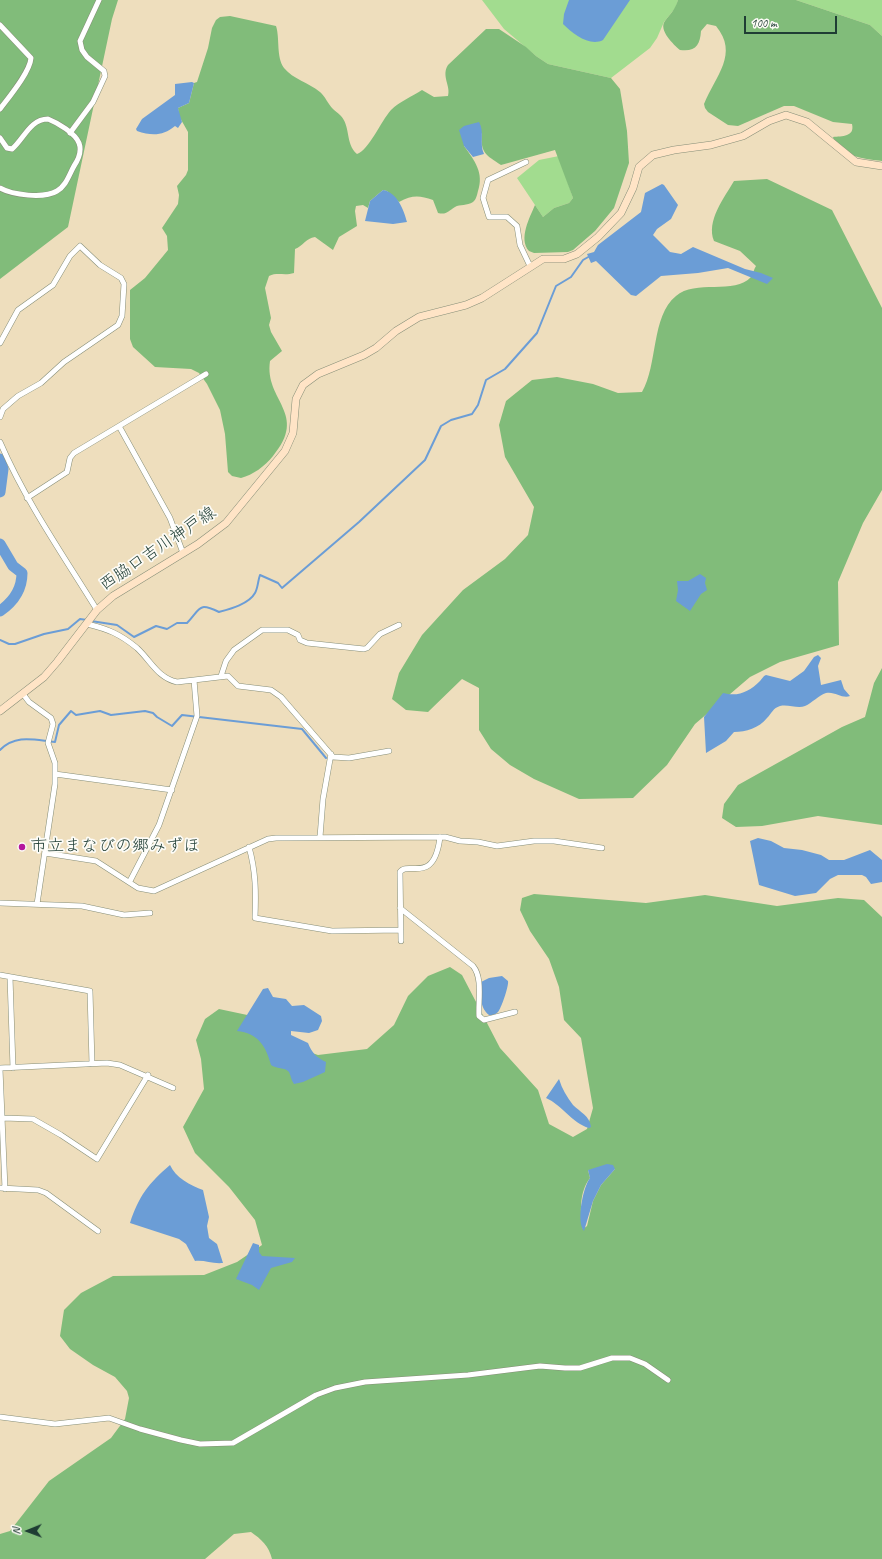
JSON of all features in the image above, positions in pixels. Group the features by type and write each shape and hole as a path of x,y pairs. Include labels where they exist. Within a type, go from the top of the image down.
{"main road":[{"name":"西脇口吉川神戸線","path":"0,711 44,677 97,610 114,596 183,554 226,523 285,451 293,433 296,399 303,385 310,379 318,374 364,355 376,348 396,331 419,317 466,305 482,298 530,266 544,259 564,259 577,254 598,237 621,213 633,188 639,167 653,155 674,150 711,145 743,136 769,121 786,115 807,122 856,162 882,166"}],"street":[{"path":"70,133 93,102 105,76 104,71 82,50 80,41 99,0"},
{"path":"0,25 31,58 19,83 0,109"},
{"path":"0,138 7,148 12,149 34,124 43,119 54,122 70,133 80,144 80,154 64,185 57,191 47,194 25,195 0,188"},
{"path":"526,162 488,180 483,198 489,217 507,218 517,226 520,246 530,266"},
{"path":"0,343 10,322 18,310 53,285 70,256 80,246 100,265 121,278 124,284 122,316 118,325 64,362 40,384 18,396 3,409 0,417"},
{"path":"27,498 67,472 70,458 74,453 206,374"},
{"path":"119,426 170,518 183,554"},
{"path":"0,442 12,471 27,498 97,610"},
{"path":"86,624 110,629 138,649 164,678 177,682 228,676 238,686 271,690 281,697 331,754 337,758 349,758 389,751"},
{"path":"221,676 226,661 234,650 262,630 288,630 298,635 300,640 307,642 364,649 367,648 386,630 399,625"},
{"path":"130,881 159,825 197,716 194,680"},
{"path":"23,694 29,702 51,718 53,724 48,743 54,755 55,774 37,904"},
{"path":"320,837 323,799 331,754"},
{"path":"55,774 172,790"},
{"path":"45,853 96,861 130,881 138,888 154,891 248,847 276,838 440,837 497,846 534,841 554,841 602,848"},
{"path":"401,941 400,872 405,868 419,870 426,867 435,858 438,852 440,837"},
{"path":"248,847 255,867 255,918 332,931 401,930"},
{"path":"0,903 82,906 124,915 150,914"},
{"path":"400,908 473,966 477,971 479,1016 481,1019 484,1020 515,1012"},
{"path":"0,975 90,991 92,1064"},
{"path":"10,977 12,1068"},
{"path":"98,1231 46,1193 38,1190 3,1189 3,1118 0,1069 92,1064 120,1065 173,1088"},
{"path":"3,1118 33,1119 61,1135 97,1159 148,1076"},
{"path":"0,1417 55,1424 109,1418 140,1429 181,1440 200,1444 219,1444 233,1443 316,1395 335,1388 365,1382 468,1375 540,1366 580,1368 612,1358 624,1358 645,1364 668,1380"}],"green space":[{"path":"0,0 118,0 112,19 68,227 0,279"},
{"path":"482,0 678,0 676,7 664,22 657,38 650,48 611,78 548,64 536,56 504,29"},
{"path":"678,0 796,0 870,25 882,36 882,161 853,156 846,153 836,144 833,137 850,134 852,131 852,124 833,122 794,106 784,106 738,126 728,125 708,112 704,104 723,65 726,46 723,36 716,26 707,24 701,31 698,44 693,49 680,50 674,45 665,33 663,25 674,9"},
{"path":"796,0 882,0 882,36 870,25"},
{"path":"230,16 276,26 279,53 284,68 292,75 320,92 331,107 340,115 346,124 353,150 357,154 366,147 394,107 422,90 434,97 448,96 449,92 445,73 448,65 486,29 499,29 548,64 611,78 620,89 627,131 629,163 614,208 595,231 573,250 568,252 534,253 529,251 525,240 526,228 535,205 543,217 554,208 569,203 573,198 555,150 501,165 485,153 482,145 482,133 464,146 475,162 480,178 480,185 473,202 457,206 447,212 438,213 433,200 416,196 399,202 387,191 383,190 370,201 368,208 363,205 356,206 355,211 357,226 339,237 333,250 315,237 309,239 295,249 294,273 275,274 269,276 265,288 271,318 269,325 271,332 282,351 270,361 270,375 273,387 283,407 287,429 283,441 270,460 263,467 241,478 232,476 228,472 225,434 220,410 207,384 199,373 191,369 155,367 133,347 130,339 130,290 145,278 168,250 167,236 162,228 178,204 179,195 177,186 188,170 188,132 179,116 178,108 189,103 194,83 197,82 208,48 212,28 216,20 220,17"},
{"path":"559,156 573,198 569,203 554,208 543,217 517,178 539,160"},
{"path":"767,179 832,210 882,308 882,490 863,523 838,582 839,645 780,662 750,677 695,724 667,765 633,798 579,799 534,779 510,765 491,749 479,730 479,688 462,679 428,712 406,710 392,699 399,673 422,635 463,590 505,559 528,535 534,507 505,457 499,425 506,401 532,380 557,377 593,384 618,393 642,392 651,368 658,328 662,316 668,305 676,296 693,288 735,285 744,282 751,277 756,266 740,251 714,241 712,226 717,210 734,181"},
{"path":"882,668 882,825 818,816 762,826 736,827 722,818 724,804 738,785 842,727 865,717 874,683"},
{"path":"534,894 646,903 705,895 777,906 838,898 864,900 882,917 882,1559 272,1559 269,1550 264,1543 251,1532 234,1534 205,1559 0,1559 0,1534 10,1531 49,1481 111,1438 125,1419 129,1398 127,1391 115,1377 93,1365 70,1349 60,1336 64,1310 81,1293 113,1276 204,1275 237,1262 262,1245 255,1220 229,1187 195,1153 183,1127 204,1089 201,1059 196,1040 205,1019 219,1009 252,1016 292,1046 318,1055 367,1049 394,1025 408,996 428,976 450,967 462,975 500,1048 538,1090 549,1124 573,1137 587,1129 593,1108 581,1038 564,1020 559,987 549,959 530,931 520,910 522,898","holes":["615,1169 601,1185 593,1201 587,1226 583,1229 581,1203 586,1184 590,1178 588,1170"]}],"water":[{"path":"569,0 630,0 603,40 593,42 587,41 572,32 563,24 564,14"},
{"path":"194,83 189,103 178,108 182,122 178,128 175,126 166,132 157,134 148,134 137,131 136,129 142,119 175,95 175,84"},
{"path":"479,122 482,130 482,146 484,154 473,157 464,146 459,130 464,126"},
{"path":"662,184 678,205 671,219 657,229 653,235 670,252 681,254 693,247 745,269 773,278 767,284 728,268 698,273 661,276 636,296 631,295 596,261 591,263 587,254 594,252 598,245 641,212 645,193"},
{"path":"383,190 392,194 399,202 407,222 393,224 365,221 370,201"},
{"path":"700,574 706,578 705,583 707,590 701,594 690,611 676,601 678,590 677,581 688,581"},
{"path":"818,655 821,658 818,666 821,685 841,680 844,689 850,696 844,697 832,693 826,693 802,707 778,707 774,709 764,721 756,727 734,732 726,741 706,753 704,717 723,693 743,693 752,688 766,675 790,681 804,671 814,657"},
{"path":"758,838 771,841 784,848 802,850 821,855 829,860 844,860 870,850 882,860 882,882 871,884 866,877 862,875 838,875 830,879 816,893 795,896 759,885 750,841"},
{"path":"502,976 508,981 501,1007 495,1014 489,1015 482,1004 481,982 489,978"},
{"path":"268,988 273,997 286,999 292,1006 304,1005 321,1016 322,1021 318,1030 309,1033 291,1031 291,1035 308,1043 315,1054 326,1062 325,1072 303,1082 294,1084 287,1070 271,1065 264,1046 256,1038 250,1034 237,1031 263,989"},
{"path":"559,1079 563,1090 573,1105 587,1117 591,1127 589,1128 583,1126 552,1101 546,1098"},
{"path":"607,1164 613,1165 615,1169 601,1185 593,1201 584,1231 581,1220 581,1204 587,1182 590,1178 588,1170"},
{"path":"170,1165 172,1169 184,1180 203,1190 209,1217 207,1226 209,1238 217,1244 223,1263 195,1261 186,1244 179,1239 130,1223 137,1205 145,1191"},
{"path":"253,1243 259,1245 259,1252 262,1256 295,1258 292,1262 271,1268 259,1290 252,1285 236,1279"}],"waterway":[{"path":"91,621 117,625 134,637 156,626 167,629 177,623 187,623 198,610 203,607 219,612 234,608 252,597 257,589 260,575 278,583 282,588 359,522 425,460 441,426 451,420 472,414 478,405 486,380 505,369 537,333 556,286 571,277 583,260 590,256"},
{"path":"0,459 3,469 0,492"},
{"path":"0,544 13,566 22,573 22,579 16,595 13,600 0,611"},
{"path":"0,640 9,644 15,644 44,634 68,629 80,619 87,620"},
{"path":"0,750 6,745 19,740 33,739 55,742 59,725 71,711 76,715 100,711 111,715 145,711 153,713 172,726 182,715 302,729 326,758"}],"place":[{"name":"市立まなびの郷みずほ","path":"22,847"}]}
